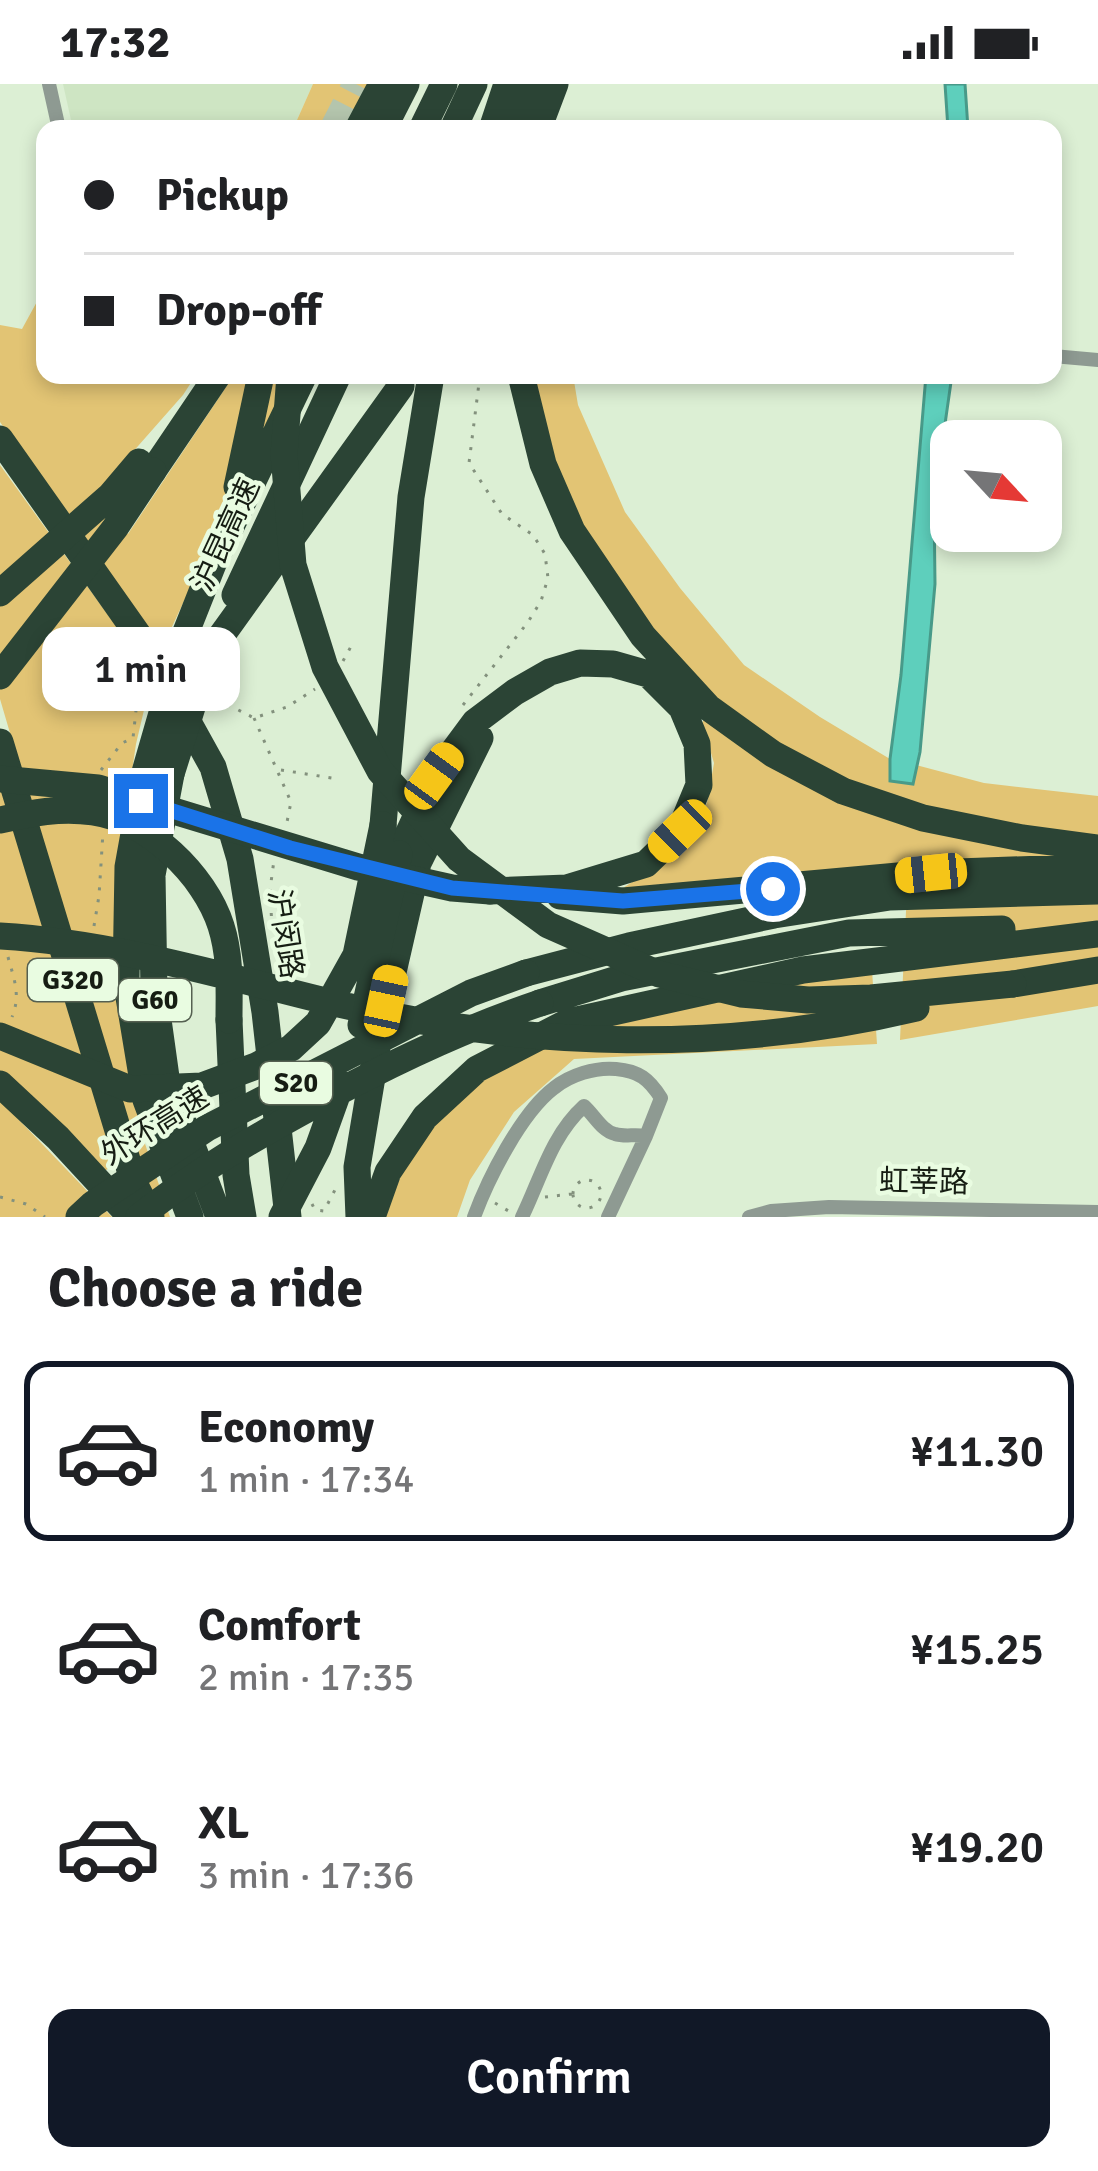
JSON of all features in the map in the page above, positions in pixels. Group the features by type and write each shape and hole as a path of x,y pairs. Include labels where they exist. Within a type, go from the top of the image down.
{"highway":[{"path":"363,120 382,84"},
{"path":"388,120 406,84"},
{"path":"426,120 443,84"},
{"path":"457,120 475,84"},
{"path":"494,120 507,84"},
{"path":"522,120 531,84"},
{"path":"541,120 555,84"},
{"path":"0,676 116,528 146,466 207,384"},
{"path":"228,532 259,384"},
{"path":"289,384 284,454 292,566 325,667 380,771 459,860 548,926 658,974 741,994 808,1000 871,998 1013,985"},
{"name":"沪昆高速","path":"219,1217 166,1077 154,991 152,874 158,773 184,637 228,532 300,384"},
{"name":"沪昆高速","path":"190,1217 146,1100 126,979 128,867 158,773 208,653 334,384"},
{"path":"5,1029 130,1089 202,1086 291,1048 318,1023 356,955 383,825 412,497 430,384"},
{"path":"523,384 543,464 572,531 643,636 709,708 773,754 843,791 923,818 1098,848"},
{"path":"208,653 401,386"},
{"name":"沪闵路","path":"0,439 146,646 213,767 240,859 265,1012 285,1210"},
{"path":"0,593 146,466"},
{"path":"285,1210 318,1148 364,1016 399,854 412,497"},
{"path":"399,854 434,776 475,722 515,692 550,672 580,663 613,664 648,674 682,708 697,744 699,785 680,831 646,864 567,888 490,891"},
{"path":"358,1217 357,1167 380,1028 418,863 482,735 515,692"},
{"name":"G320","path":"0,742 134,1183 151,1217"},
{"path":"0,778 98,788 358,867 452,888 623,901 931,873 1098,867"},
{"path":"0,820 41,811 96,812 168,848 196,877 220,923 229,961 236,1175 244,1217"},
{"name":"外环高速","path":"81,1213 208,1128 471,993 526,973 727,925 890,897 1098,891"},
{"path":"373,1217 388,1172 425,1118 477,1069 568,1022 802,970 1098,930"},
{"name":"S20","path":"135,1217 265,1132 389,1065 487,1021 621,978 849,933 1098,930"},
{"path":"2,940 46,938 440,1024 612,1040 701,1040 875,1017 1098,970"},
{"path":"0,1086 135,1217"}],"street":[{"path":"49,84 57,120"},
{"path":"1062,357 1098,360"},
{"path":"474,1217 522,1125 543,1099 555,1086 600,1068 648,1078 661,1098 614,1213"},
{"path":"520,1217 554,1143 568,1120 584,1106 617,1136 646,1136"},
{"name":"虹莘路","path":"749,1217 829,1207 1098,1211"},
{"path":"285,1210 303,1217"}],"path":[{"path":"455,715 528,622 548,578 545,554 533,535 502,514 469,463 479,384"},
{"path":"333,672 354,641"},
{"path":"215,698 254,718 287,707 322,684"},
{"path":"279,770 338,779"},
{"path":"2,940 16,984 16,1007 5,1029"},
{"path":"578,1217 601,1197 592,1181 577,1186 574,1194 584,1208"},
{"path":"531,1198 574,1194"},
{"path":"484,1196 520,1217"},
{"path":"0,1197 26,1204 44,1217"}],"shaded area":[{"path":"63,84 313,84 297,120 71,120"},
{"path":"313,84 370,84 351,120 297,120"},
{"path":"36,303 36,384 190,384 94,496 128,534 228,384 286,384 162,648 0,422 0,325 22,329"},
{"path":"530,384 574,384 578,405 625,512 680,588 744,665 890,759 891,781 913,784 916,765 984,783 1098,796 1098,1006 900,1040 908,868 623,888 686,839 707,803 714,763 702,723 707,713 807,762 723,705 657,640 574,518"},
{"path":"0,465 152,676 123,832 128,1058 141,1132 170,1217 157,1217 133,1151 0,699"},
{"path":"0,774 117,1163 103,1172 0,1074"},
{"path":"872,970 877,1044 574,1059 514,1112 470,1180 457,1217 384,1217 411,1150 460,1094 506,1060 593,1021"},
{"path":"0,1100 112,1217 0,1217"}],"water":[{"path":"945,84 965,84 967,120 947,120"},
{"path":"925,384 951,384 946,420 930,420 930,552 935,552 935,584 913,784 890,781"}],"tunnel":[{"path":"338,120 356,84"}],"route":[{"path":"141,801 290,848 452,888 623,901 773,889"}]}
